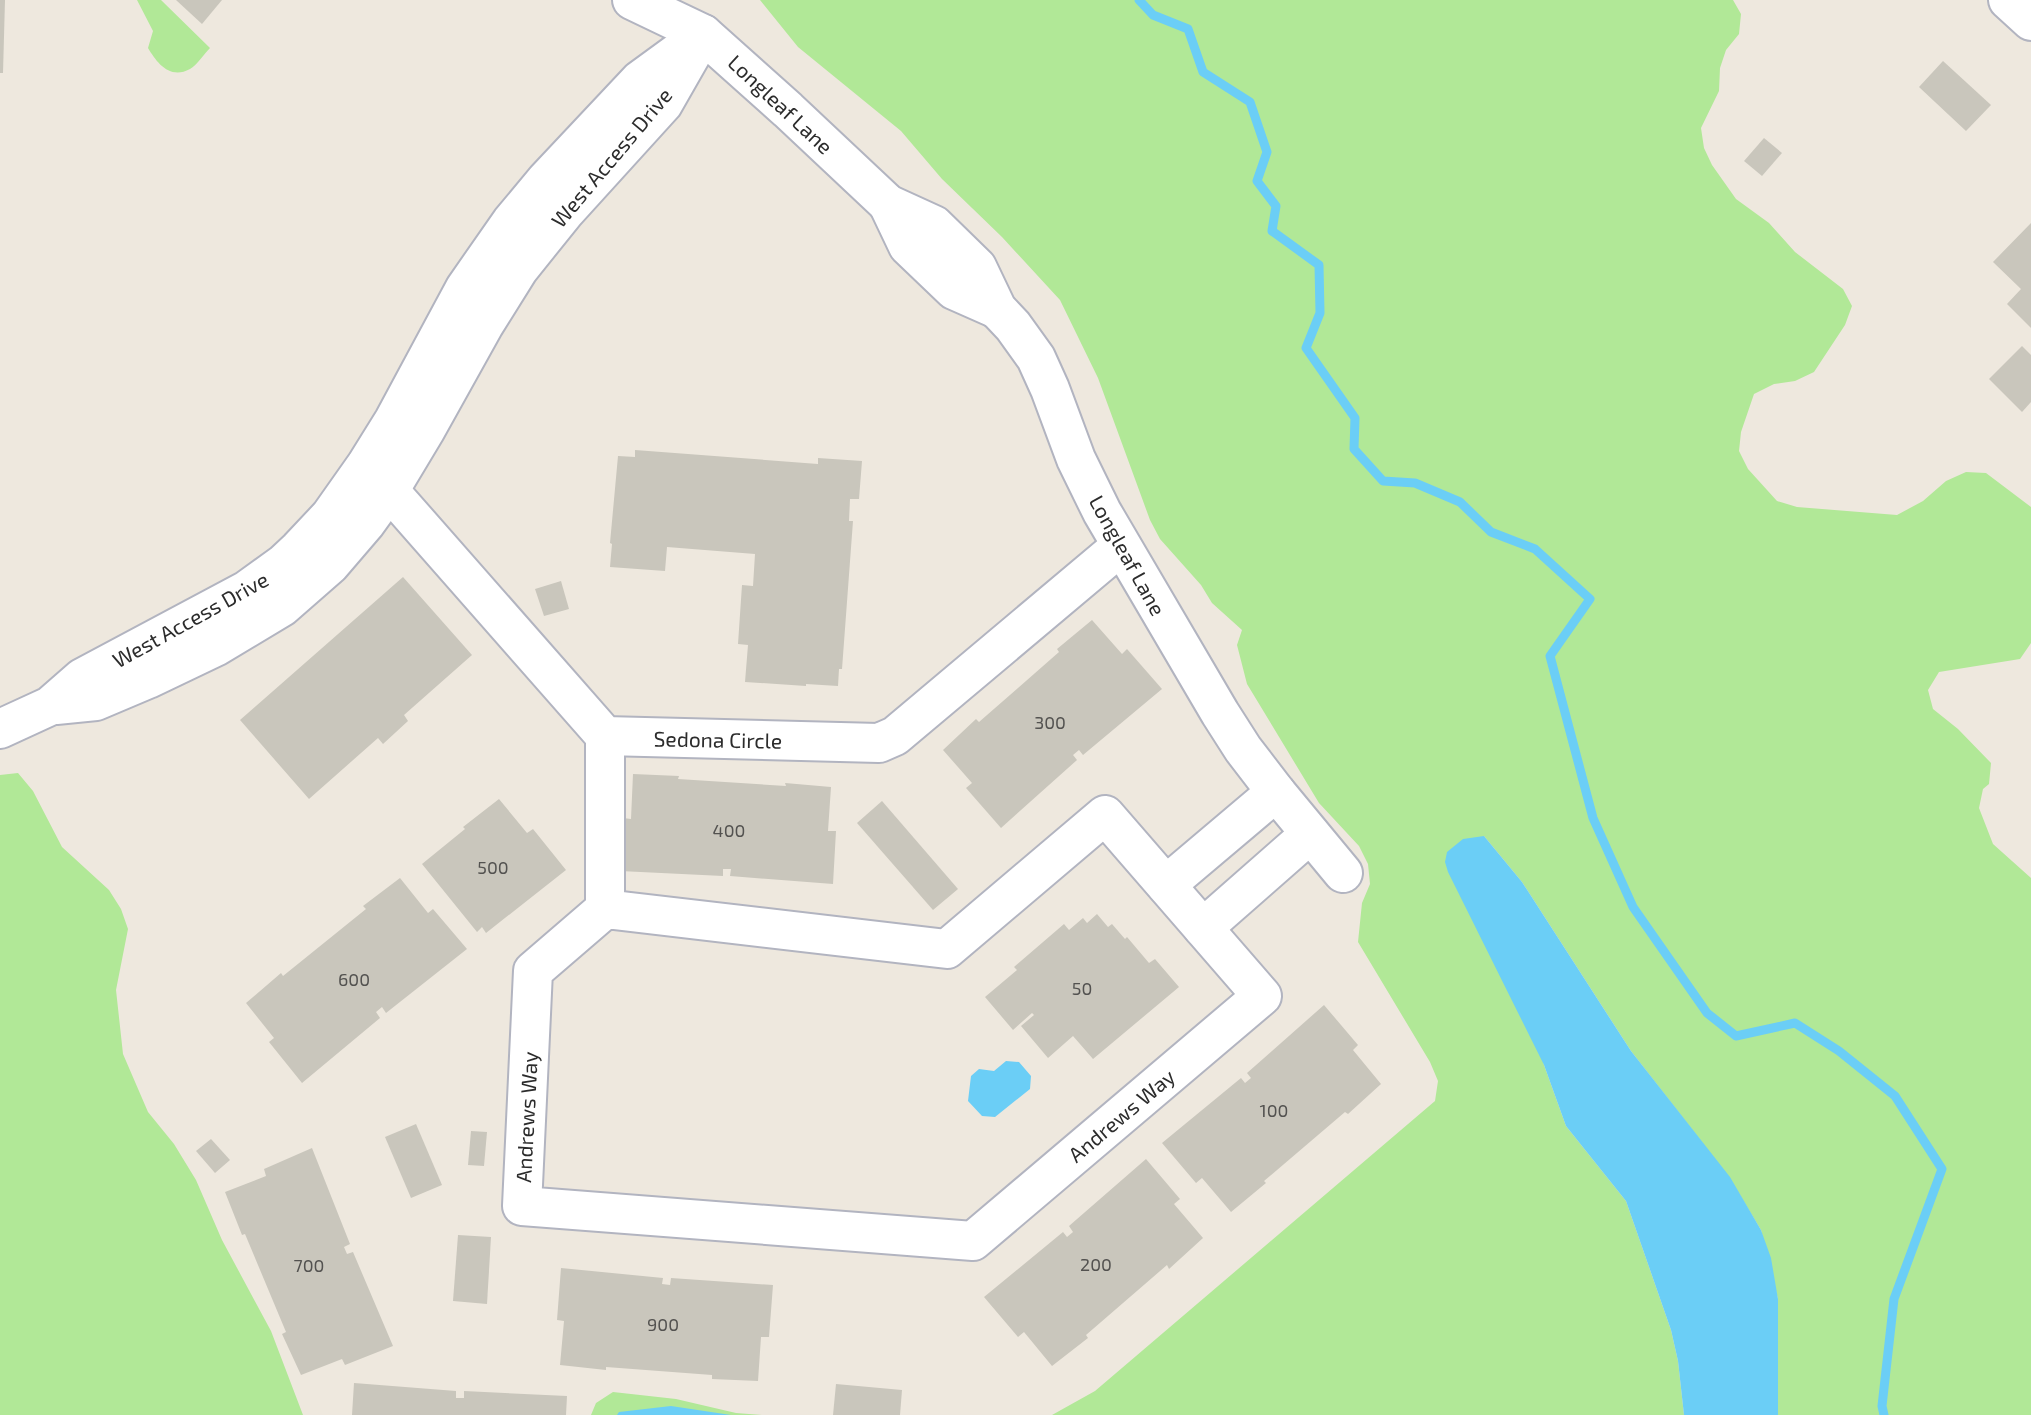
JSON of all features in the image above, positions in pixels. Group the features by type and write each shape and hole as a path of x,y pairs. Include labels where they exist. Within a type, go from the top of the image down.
{"street":[{"path":"632,0 703,34"},
{"path":"684,0 703,34"},
{"path":"2008,0 2031,21"},
{"name":"Longleaf Lane","path":"703,34 888,204 908,246 954,290 998,309 1019,334 1036,358 1076,459 1102,512 1220,713 1276,792 1343,873"},
{"name":"West Access Drive","path":"0,729 50,706 82,678 224,604 265,578 284,564 425,431 484,325 519,270 564,213 663,104 703,34"},
{"path":"377,478 605,736 605,909"},
{"name":"Sedona Circle","path":"605,736 879,743 895,736 1121,546"},
{"path":"1166,885 1276,792"},
{"name":"Andrews Way","path":"1105,815 1166,885 1262,996 972,1241 523,1206 533,971 605,909 947,949 1105,815"},
{"path":"1203,928 1310,834"}],"green space":[{"path":"137,0 161,0 210,48 190,69 176,72 165,68 148,48 153,31"},
{"path":"760,0 1733,0 1741,14 1739,34 1726,50 1720,68 1719,91 1701,128 1704,148 1712,165 1736,199 1769,223 1795,252 1843,289 1852,306 1845,325 1814,372 1795,381 1774,384 1754,394 1741,432 1739,451 1748,469 1777,501 1797,507 1897,515 1923,501 1946,481 1966,472 1986,473 2031,507 2031,643 2020,659 1939,672 1928,690 1933,709 1958,729 1991,763 1989,784 1983,789 1979,808 1993,844 2031,878 2031,1415 1778,1415 1778,1299 1761,1230 1729,1177 1631,1051 1522,882 1484,836 1544,1065 1566,1126 1626,1201 1671,1330 1678,1361 1684,1415 1052,1415 1095,1391 1435,1101 1438,1081 1430,1062 1358,942 1362,903 1370,884 1368,864 1359,846 1319,803 1247,684 1237,645 1242,630 1212,603 1201,585 1160,539 1150,520 1098,378 1060,300 1002,237 942,179 901,131 798,47"},
{"path":"18,773 33,791 62,847 109,890 121,909 128,929 116,990 123,1054 148,1112 174,1144 196,1180 222,1240 271,1331 303,1415 0,1415 0,775"},
{"path":"613,1392 676,1399 736,1413 762,1415 591,1415 596,1403"}],"water":[{"path":"1484,836 1522,882 1631,1051 1730,1177 1761,1230 1771,1258 1778,1299 1778,1415 1684,1415 1678,1361 1671,1330 1626,1201 1566,1126 1544,1065 1448,872 1445,862 1447,852 1463,839"},
{"path":"1006,1061 1019,1062 1031,1076 1030,1089 995,1117 982,1116 968,1101 971,1076 979,1069 994,1071"},
{"path":"671,1406 731,1415 617,1415 619,1412"}],"building":[{"path":"0,0 5,0 3,73 0,73"},
{"path":"176,0 222,0 202,24"},
{"path":"1943,61 1991,105 1966,131 1919,87"},
{"path":"1764,138 1782,153 1762,176 1744,161"},
{"path":"2031,223 2031,328 2007,304 2021,289 1993,262"},
{"path":"2022,346 2031,355 2031,402 2022,412 1989,379"},
{"path":"635,450 818,464 818,458 862,461 859,499 850,499 849,521 853,521 842,669 839,669 838,686 745,682 748,645 738,644 742,585 753,586 755,554 667,547 665,571 610,567 618,456 635,457"},
{"path":"403,577 472,655 404,715 408,721 383,744 378,738 309,799 240,720"},
{"path":"561,581 569,609 544,616 535,589"},
{"path":"1092,620 1122,654 1127,649 1162,689 1083,755 1079,750 1073,755 1077,760 1001,828 966,788 972,783 943,750 976,719 979,722"},
{"path":"633,774 831,787 828,831 836,831 833,884 730,876 731,869 723,869 723,876 620,871 623,818 631,819"},
{"path":"499,799 527,833 533,829 566,870 486,933 482,927 477,932 422,864"},
{"path":"882,801 958,889 933,910 857,823"},
{"path":"400,878 428,913 433,909 467,949 386,1013 382,1007 376,1012 380,1018 302,1083 269,1042 274,1038 246,1003 366,909 363,906"},
{"path":"1097,914 1108,927 1112,924 1125,939 1127,937 1149,963 1155,959 1179,987 1093,1059 1073,1036 1048,1058 1021,1026 1034,1015 1032,1013 1013,1030 985,997 1017,970 1014,967 1064,924 1069,930 1083,918 1087,923"},
{"path":"1324,1005 1358,1045 1353,1050 1381,1084 1264,1181 1266,1183 1231,1212 1202,1178 1196,1183 1162,1143 1241,1078 1245,1083 1251,1078 1247,1073"},
{"path":"416,1124 442,1185 411,1198 385,1137"},
{"path":"471,1131 487,1132 484,1166 468,1165"},
{"path":"211,1139 230,1160 215,1173 196,1151"},
{"path":"312,1148 350,1244 344,1247 347,1254 353,1252 393,1346 345,1365 342,1359 301,1375 282,1334 286,1332 225,1192 266,1176 264,1169"},
{"path":"1146,1159 1180,1199 1174,1204 1203,1238 1169,1269 1167,1265 1086,1335 1088,1338 1052,1366 1024,1332 1018,1337 984,1297 1063,1232 1067,1237 1073,1232 1069,1226"},
{"path":"458,1235 491,1237 487,1304 453,1301"},
{"path":"561,1268 663,1278 662,1284 670,1285 671,1278 773,1285 769,1337 761,1337 758,1381 712,1379 712,1375 560,1365 564,1321 557,1320"},
{"path":"354,1383 456,1391 456,1398 464,1398 464,1391 567,1396 566,1415 352,1415"},
{"path":"836,1384 902,1390 900,1415 833,1415"}],"waterway":[{"path":"1139,0 1153,15 1188,29 1203,72 1250,102 1267,152 1257,181 1276,206 1272,231 1319,265 1320,313 1306,348 1355,418 1354,449 1383,481 1415,483 1460,502 1491,532 1535,549 1590,599 1550,656 1593,818 1633,907 1707,1013 1736,1036 1795,1023 1839,1051 1895,1096 1942,1169 1894,1299 1882,1406 1884,1415"}]}
